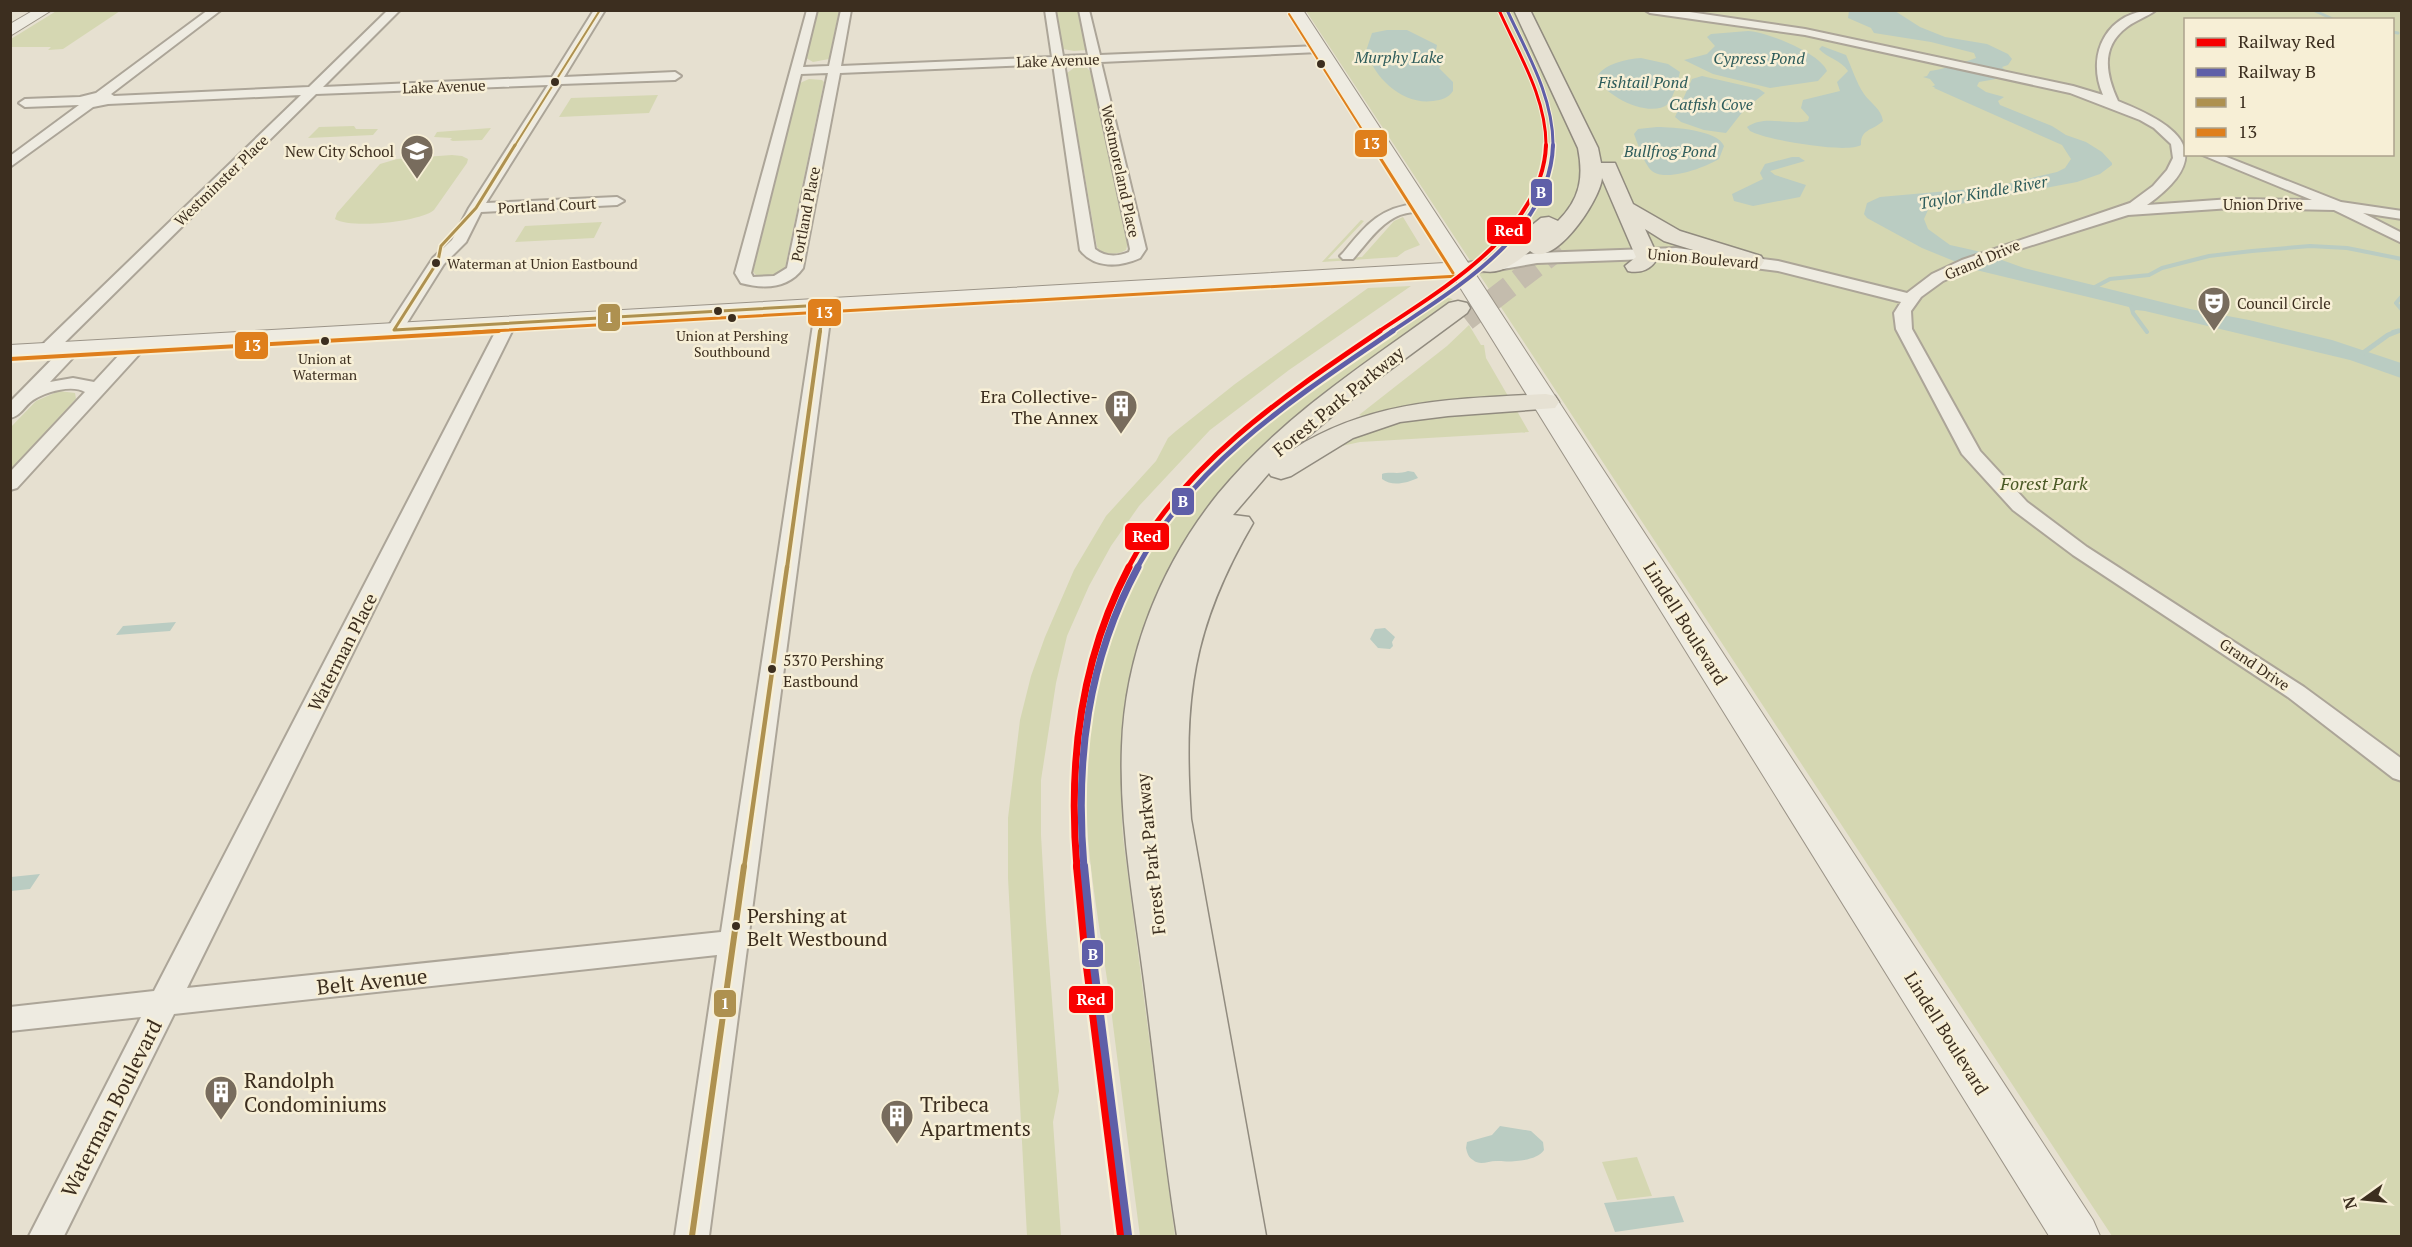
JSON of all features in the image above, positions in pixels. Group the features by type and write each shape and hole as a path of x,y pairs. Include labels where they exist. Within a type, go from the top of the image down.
{"main road":[{"path":"10,20 27,10"},
{"path":"10,31 45,10"},
{"name":"Lindell Boulevard","path":"1295,10 1419,207 1475,267 1546,402 2076,1236"},
{"path":"1522,10 1588,148 1593,168 1588,196 1573,219 1549,248 1580,230 1602,201 1606,191 1608,167"},
{"path":"1534,10 1599,140 1641,259"},
{"path":"1475,267 1538,233 1560,213 1568,202 1573,193 1577,174 1571,138 1577,124"},
{"path":"1624,208 1672,236 1753,261"},
{"name":"Union Boulevard","path":"10,352 1475,267"},
{"name":"Forest Park Parkway","path":"1202,1236 1143,819 1139,765 1141,724 1155,648 1178,584 1203,535 1263,462 1316,415 1462,314 1318,435 1281,470 1242,517 1221,548 1187,625 1168,722 1168,770 1172,819 1241,1236"},
{"path":"1281,470 1339,434 1389,417 1430,411 1546,402"}],"street":[{"path":"26,103 85,103 104,98 216,10"},
{"name":"Westminster Place","path":"47,350 394,10"},
{"path":"394,330 438,261 456,246 476,208 600,10"},
{"name":"Portland Place","path":"812,10 742,273 747,280 779,280 792,274 795,268 846,10"},
{"name":"Westmoreland Place","path":"1050,10 1088,250 1098,259 1123,259 1135,255 1138,249 1084,10"},
{"name":"Grand Drive","path":"1650,10 1777,27 2073,90 2112,102 2147,120 2181,144 2174,172 2152,193 2124,211 2059,230 1989,255 1934,280 1906,306 1902,323 1907,337 1961,435 1988,474 2020,506 2080,551 2296,692 2402,772"},
{"path":"2112,102 2100,72 2104,48 2121,27 2151,10"},
{"name":"Lake Avenue","path":"796,71 1319,49"},
{"name":"Lake Avenue","path":"104,98 675,76"},
{"path":"10,162 85,103"},
{"path":"2211,156 2340,206 2402,239"},
{"name":"Portland Court","path":"476,208 617,201"},
{"name":"Union Drive","path":"2124,211 2209,204 2340,206 2402,215"},
{"path":"1348,256 1382,217 1394,211 1419,207"},
{"name":"Union Boulevard","path":"1475,267 1544,269 1703,255 1800,270 1906,306"},
{"name":"Union Boulevard","path":"1641,259 1758,276 1906,306"},
{"path":"692,1236 824,305"},
{"name":"Waterman Place","path":"170,991 508,323"},
{"path":"10,484 138,345"},
{"path":"10,413 73,348"},
{"path":"27,396 62,385 81,384 91,386 95,391"},
{"name":"Belt Avenue","path":"10,1019 170,991 733,942"},
{"name":"Waterman Boulevard","path":"46,1236 170,991"}],"green space":[{"path":"58,10 120,11 63,49 11,47 11,39"},
{"path":"818,11 839,11 829,59 813,62 806,58"},
{"path":"1056,11 1078,11 1086,50 1063,49"},
{"name":"Forest Park","path":"1306,11 2401,11 2401,1236 2112,1236"},
{"path":"1074,68 1087,68 1091,72 1128,243 1126,250 1119,253 1106,253 1097,247 1067,73"},
{"path":"809,79 824,82 785,268 776,275 758,277 753,272 800,83"},
{"path":"658,95 649,113 559,117 571,98"},
{"path":"354,126 356,129 378,129 373,135 308,138 319,127"},
{"path":"491,128 482,140 453,141 450,140 452,138 434,137 437,132"},
{"path":"452,155 468,159 467,163 434,210 415,218 385,223 355,224 335,219 337,213 380,164 397,159"},
{"path":"1403,217 1420,245 1397,257 1322,262 1361,220 1364,221 1328,259 1362,257 1394,221"},
{"path":"602,222 594,238 515,242 525,226"},
{"path":"1411,286 1289,370 1210,430 1139,506 1111,546 1089,586 1067,636 1056,683 1041,780 1041,835 1046,922 1059,1091 1053,1122 1061,1236 1027,1236 1008,878 1008,818 1020,720 1031,676 1045,637 1074,570 1106,516 1156,461 1168,438 1235,384 1368,288"},
{"path":"1442,296 1453,299 1326,392 1286,425 1241,469 1203,514 1174,561 1151,609 1135,661 1125,715 1121,774 1123,837 1175,1236 1140,1236 1087,830 1086,779 1089,737 1106,653 1137,574 1158,537 1182,502 1210,470 1236,445 1292,399"},
{"path":"1469,325 1481,345 1484,345 1486,358 1508,396 1364,417 1359,415 1447,346"},
{"path":"59,391 75,393 76,399 11,470 11,427 36,401"},
{"path":"1517,411 1529,432 1360,442 1337,447 1338,443 1388,424 1428,417"},
{"path":"1637,1157 1652,1196 1617,1200 1602,1162"}],"water":[{"name":"Taylor Kindle River","path":"1849,11 1895,11 1920,27 1945,37 1987,44 2008,54 2012,59 2008,65 2002,67 2005,70 1995,77 1996,79 1979,82 1977,86 1986,92 2004,97 1998,101 2000,105 2086,142 2102,152 2112,163 2100,174 2077,182 1928,210 1924,219 1928,229 1950,245 1977,251 2024,268 2190,309 2249,320 2332,340 2401,363 2401,378 2350,360 2145,311 2133,312 2129,307 1976,270 1922,248 1867,218 1864,214 1867,203 1880,197 1993,187 2057,172 2065,168 2071,159 2062,145 1934,88 1932,87 1935,85 1930,79 1923,77 1927,76 1930,71 1976,58 1974,53 1931,42 1874,33 1871,28 1848,18"},
{"name":"Murphy Lake","path":"1407,30 1437,45 1436,50 1426,58 1441,66 1439,68 1453,82 1453,91 1447,97 1433,101 1411,99 1383,80 1366,51 1372,33"},
{"name":"Cypress Pond","path":"1748,31 1767,35 1804,51 1814,57 1827,71 1818,81 1770,88 1713,74 1684,60 1707,54 1715,46 1707,37 1711,34"},
{"path":"1822,46 1846,55 1861,89 1878,109 1883,121 1865,133 1861,145 1840,148 1806,145 1750,131 1747,127 1762,121 1808,121 1809,117 1801,108 1803,100 1840,91 1837,82 1848,71 1842,64 1819,49"},
{"name":"Fishtail Pond","path":"1641,58 1668,64 1680,72 1670,102 1660,108 1650,109 1628,103 1609,91 1597,77 1600,72 1610,66"},
{"name":"Catfish Cove","path":"1702,76 1759,89 1765,93 1744,110 1726,133 1704,130 1681,122 1675,117 1692,79"},
{"name":"Bullfrog Pond","path":"1657,127 1694,131 1713,136 1724,146 1719,159 1684,173 1663,175 1655,173 1649,168 1642,155 1634,134 1638,129"},
{"path":"1799,157 1805,161 1770,171 1775,175 1806,185 1800,197 1753,206 1734,201 1732,194 1763,179 1760,173 1765,164"},
{"path":"1414,472 1418,478 1395,484 1382,479 1382,474"},
{"path":"176,622 170,631 116,635 123,626"},
{"path":"1385,628 1395,637 1390,649 1378,648 1370,639 1375,629"},
{"path":"40,874 30,889 11,891 11,877"},
{"path":"1500,1126 1531,1131 1543,1142 1544,1150 1535,1157 1522,1160 1481,1163 1472,1159 1466,1150 1467,1142 1492,1135"},
{"path":"1674,1196 1684,1222 1615,1232 1604,1203"}],"waterway":[{"path":"2313,10 2331,18"},
{"path":"2394,32 2398,33"},
{"path":"2093,288 2110,279 2149,275 2162,268 2209,256 2252,251 2310,246 2347,248 2402,259"},
{"path":"2402,296 2396,303 2402,310"},
{"path":"2131,306 2133,313 2147,332"},
{"path":"2393,332 2402,330"},
{"path":"2363,353 2388,335 2398,331"}],"tunnel":[{"path":"1466,320 1560,248"}],"rail line":[{"name":"Red","path":"1121,1236 1102,1094 1076,860 1074,811 1076,761 1080,713 1090,664 1105,617 1131,562 1165,511 1205,464 1273,405 1420,304 1478,260 1502,238 1524,210 1536,187 1544,163 1546,138 1535,90 1499,10"},
{"name":"B","path":"1128,1235 1093,959 1084,860 1083,761 1088,712 1097,664 1113,617 1139,564 1172,514 1211,469 1278,411 1424,310 1482,266 1507,244 1530,215 1547,178 1553,151 1552,122 1543,90 1507,10"}],"transit line":[{"name":"1","path":"394,330 438,261 441,246 476,208 600,10"},
{"name":"13","path":"1289,14 1453,273"},
{"name":"13","path":"10,359 1459,276"},
{"name":"1","path":"394,330 824,305"},
{"name":"1","path":"692,1236 824,305"}],"place":[{"name":"New City School","path":"417,180"},
{"name":"Waterman at Union Eastbound","path":"436,263"},
{"name":"Union at Pershing Southbound","path":"732,318"},
{"name":"Council Circle","path":"2214,332"},
{"name":"Union at Waterman","path":"325,341"},
{"name":"Era Collective- The Annex","path":"1121,435"},
{"name":"5370 Pershing Eastbound","path":"772,669"},
{"name":"Pershing at Belt Westbound","path":"736,926"},
{"name":"Randolph Condominiums","path":"221,1121"},
{"name":"Tribeca Apartments","path":"897,1145"}]}
